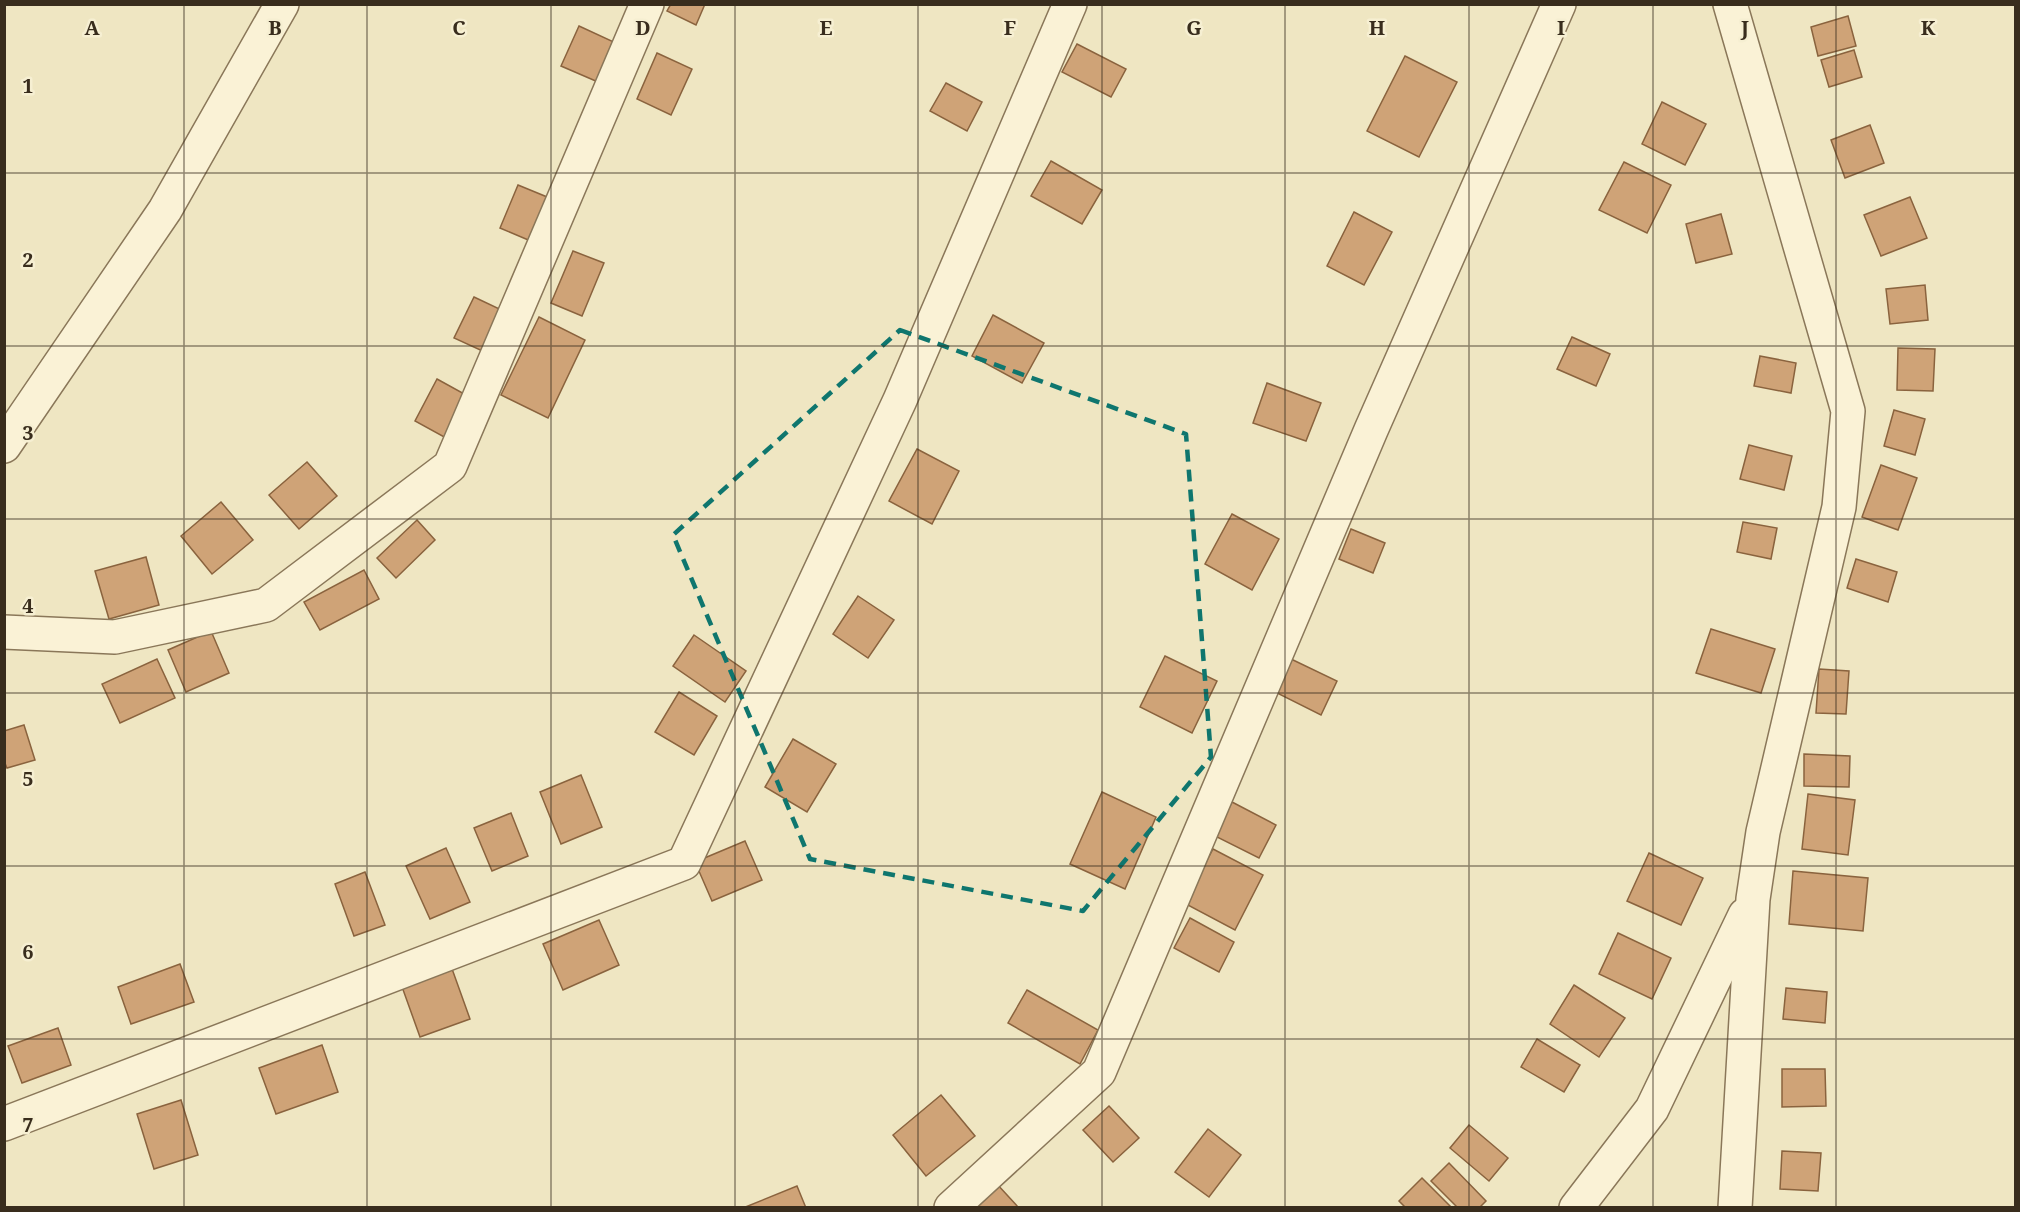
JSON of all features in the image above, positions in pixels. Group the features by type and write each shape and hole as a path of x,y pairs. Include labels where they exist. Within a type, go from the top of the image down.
{"street":[{"path":"4,446 165,210 282,4"},
{"path":"4,632 115,637 266,605 450,466 647,4"},
{"path":"4,1124 684,863 900,400 1070,4"},
{"path":"951,1208 1099,1071 1371,430 1559,4"},
{"path":"1730,4 1848,411 1839,507 1763,832 1753,899 1735,1208"},
{"path":"1576,1208 1652,1109 1753,899"}],"highlighted area":[{"path":"900,330 1186,434 1211,757 1083,911 810,859 673,535"}],"building":[{"path":"671,4 705,4 696,25 667,11"},
{"path":"1848,16 1856,46 1818,56 1811,27"},
{"path":"579,26 616,43 598,82 561,66"},
{"path":"1077,44 1126,69 1111,97 1062,72"},
{"path":"1854,50 1862,77 1829,87 1821,60"},
{"path":"657,53 692,69 671,115 637,99"},
{"path":"1405,56 1457,82 1419,157 1367,131"},
{"path":"946,83 982,102 967,131 930,111"},
{"path":"1662,102 1706,124 1685,165 1642,144"},
{"path":"1870,125 1884,163 1845,178 1831,140"},
{"path":"1051,161 1102,190 1082,224 1031,196"},
{"path":"1624,162 1671,185 1647,233 1599,210"},
{"path":"518,185 552,199 533,242 500,228"},
{"path":"1910,197 1927,238 1881,256 1864,215"},
{"path":"1354,212 1392,232 1364,285 1327,266"},
{"path":"1721,214 1732,254 1696,263 1686,224"},
{"path":"573,251 604,263 582,316 551,303"},
{"path":"1925,285 1928,320 1890,324 1886,289"},
{"path":"474,297 508,313 489,354 454,338"},
{"path":"993,315 1044,343 1022,383 972,356"},
{"path":"539,317 585,340 548,418 501,395"},
{"path":"1572,337 1610,354 1596,386 1557,369"},
{"path":"1898,348 1935,349 1933,391 1897,390"},
{"path":"1760,356 1796,363 1791,393 1754,386"},
{"path":"437,379 468,396 446,438 415,421"},
{"path":"1267,383 1321,403 1306,441 1253,423"},
{"path":"1894,410 1925,419 1915,455 1884,446"},
{"path":"1749,445 1792,456 1784,490 1740,479"},
{"path":"917,449 959,471 932,524 889,501"},
{"path":"307,462 337,496 299,529 269,495"},
{"path":"1881,465 1917,478 1898,530 1862,517"},
{"path":"221,502 253,540 212,574 181,536"},
{"path":"1232,514 1279,539 1252,590 1205,564"},
{"path":"417,520 435,540 396,578 377,558"},
{"path":"1743,522 1777,528 1771,559 1737,552"},
{"path":"1351,529 1385,543 1373,573 1339,559"},
{"path":"146,557 159,605 109,619 95,571"},
{"path":"1856,559 1897,572 1888,602 1847,588"},
{"path":"364,570 379,599 320,630 304,602"},
{"path":"858,596 894,620 868,658 833,634"},
{"path":"1711,629 1775,649 1761,693 1696,673"},
{"path":"211,631 229,673 186,692 168,650"},
{"path":"694,635 746,671 725,702 673,666"},
{"path":"1165,656 1217,681 1192,733 1140,707"},
{"path":"157,659 175,698 120,723 102,684"},
{"path":"1291,659 1337,681 1321,715 1275,692"},
{"path":"1819,669 1849,671 1846,714 1816,713"},
{"path":"679,692 717,716 694,755 655,732"},
{"path":"24,725 35,760 7,768 4,761 4,731"},
{"path":"793,739 836,764 807,812 765,787"},
{"path":"1804,754 1850,756 1849,787 1804,786"},
{"path":"581,775 602,827 561,844 540,792"},
{"path":"1102,792 1156,817 1125,889 1070,864"},
{"path":"1808,794 1855,800 1848,855 1802,849"},
{"path":"1232,802 1276,825 1259,858 1215,836"},
{"path":"511,813 528,856 492,871 474,828"},
{"path":"745,841 762,880 712,901 695,862"},
{"path":"446,848 470,902 430,919 406,866"},
{"path":"1213,849 1263,875 1235,930 1184,903"},
{"path":"1649,853 1703,878 1681,925 1627,901"},
{"path":"1793,871 1868,878 1863,931 1789,924"},
{"path":"365,872 385,925 354,936 335,884"},
{"path":"1190,918 1234,942 1219,972 1174,948"},
{"path":"599,920 619,965 563,990 543,944"},
{"path":"1618,933 1671,958 1652,999 1599,974"},
{"path":"180,964 194,1002 131,1024 118,987"},
{"path":"451,966 470,1019 420,1037 401,984"},
{"path":"1574,985 1625,1018 1599,1057 1550,1024"},
{"path":"1786,988 1827,992 1825,1023 1783,1019"},
{"path":"1027,990 1098,1030 1080,1064 1008,1023"},
{"path":"58,1028 71,1065 22,1083 8,1046"},
{"path":"1537,1039 1580,1065 1564,1092 1521,1067"},
{"path":"322,1045 338,1092 276,1114 259,1068"},
{"path":"1782,1069 1825,1069 1826,1106 1782,1107"},
{"path":"941,1095 975,1136 926,1176 893,1135"},
{"path":"181,1100 198,1155 154,1169 137,1114"},
{"path":"1109,1106 1139,1138 1113,1162 1083,1130"},
{"path":"1469,1125 1508,1158 1489,1181 1450,1148"},
{"path":"1208,1129 1241,1155 1209,1197 1175,1172"},
{"path":"1782,1151 1821,1153 1818,1191 1780,1189"},
{"path":"1449,1163 1486,1201 1479,1208 1458,1208 1431,1181"},
{"path":"1422,1178 1452,1208 1406,1208 1399,1201"},
{"path":"996,1183 1019,1208 976,1208 973,1204"},
{"path":"797,1186 806,1208 743,1208"}]}
